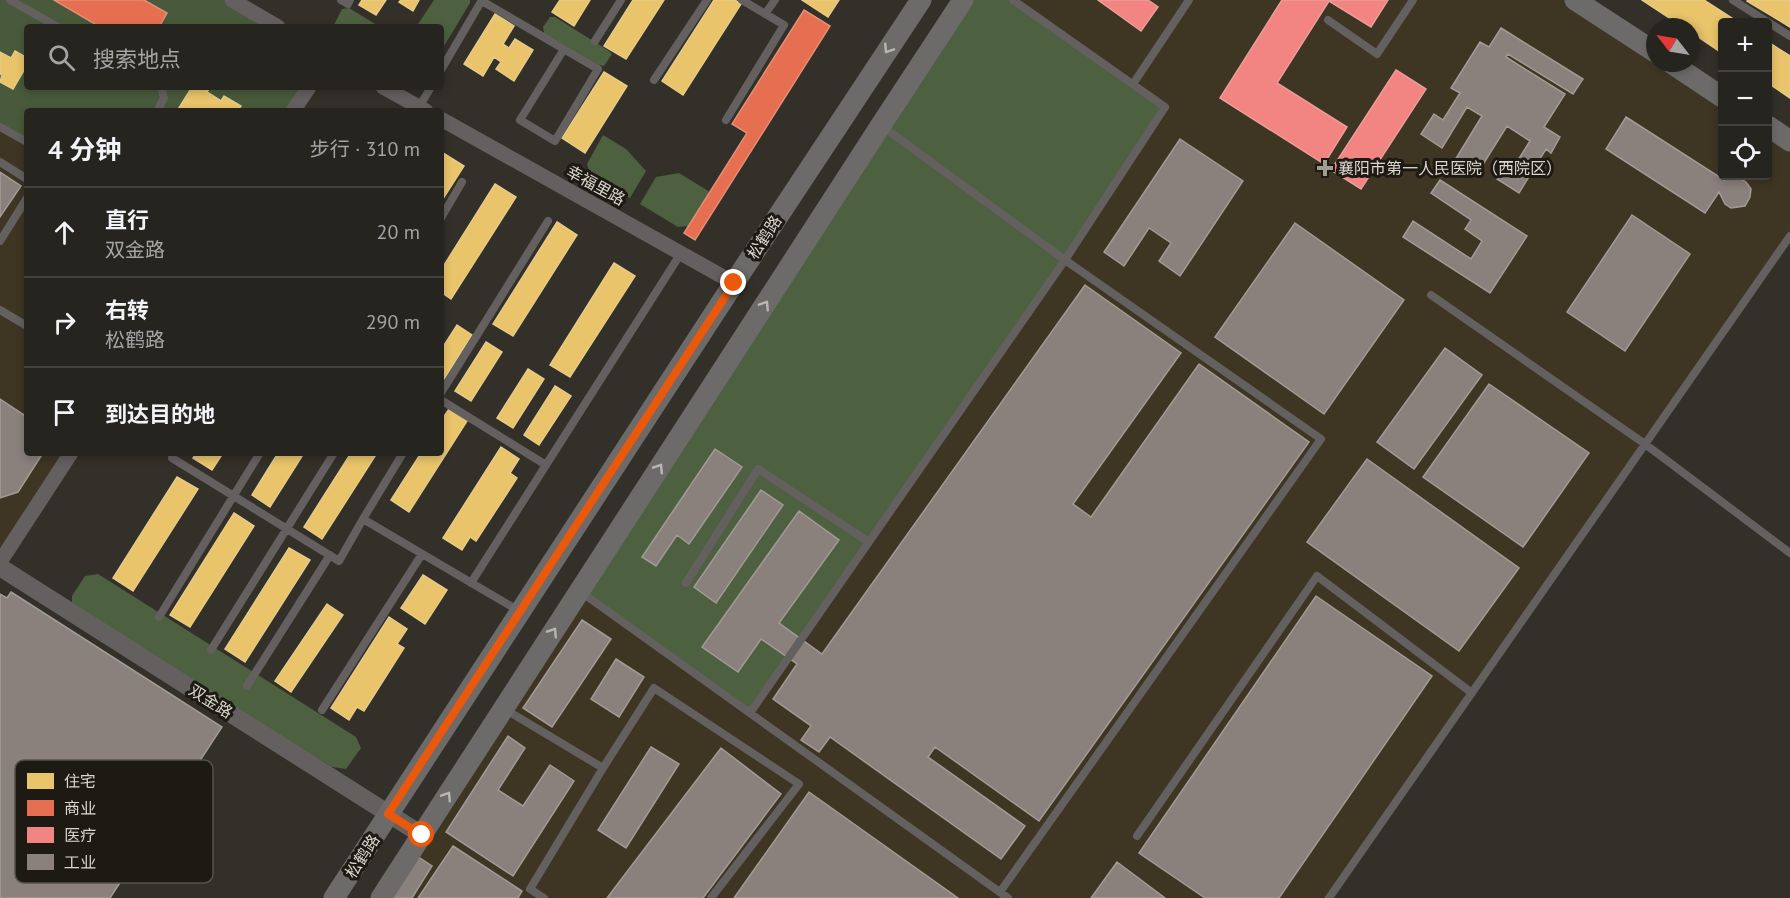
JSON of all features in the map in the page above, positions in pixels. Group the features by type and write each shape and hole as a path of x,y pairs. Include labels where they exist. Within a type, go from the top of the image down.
{"main road":[{"name":"松鹤路","path":"334,898 921,0"},
{"path":"381,898 963,0"},
{"path":"1575,0 1646,46"},
{"path":"1684,72 1718,94"},
{"path":"1772,129 1790,141"}],"street":[{"path":"232,0 273,24"},
{"path":"295,108 307,90"},
{"path":"388,90 421,108"},
{"name":"幸福里路","path":"444,121 734,283"},
{"path":"0,562 69,456"},
{"name":"双金路","path":"0,567 422,835"}],"lane":[{"path":"10,0 53,24"},
{"path":"341,0 348,4 350,0"},
{"path":"595,41 621,0"},
{"path":"654,80 707,0"},
{"path":"726,120 784,25 742,0"},
{"path":"765,14 774,0"},
{"path":"750,712 1065,261 1165,107 1013,0"},
{"path":"1133,84 1189,0"},
{"path":"1328,20 1377,54 1413,0"},
{"path":"1733,0 1790,36"},
{"path":"444,65 482,1 564,48 598,69 555,141 520,120 564,48"},
{"path":"159,108 164,98 162,90"},
{"path":"423,108 430,90"},
{"path":"880,125 1065,261 1321,439 1000,892"},
{"path":"0,127 24,140"},
{"path":"0,162 24,177"},
{"path":"444,213 462,182"},
{"path":"0,241 24,203"},
{"path":"444,388 548,221"},
{"path":"1329,898 1790,236"},
{"path":"471,583 681,254"},
{"path":"1431,295 1645,444 1790,553"},
{"path":"0,309 24,324"},
{"path":"444,402 546,465"},
{"path":"159,617 258,456"},
{"path":"211,650 332,456"},
{"path":"172,458 339,561 402,456"},
{"path":"686,583 758,469 869,542"},
{"path":"363,519 520,612"},
{"path":"321,710 422,554"},
{"path":"247,686 330,555"},
{"path":"1137,836 1317,576 1472,693"},
{"path":"580,591 1008,898"},
{"path":"544,898 530,889 654,688 799,784 711,898"},
{"path":"504,709 603,768"}],"shaded area":[{"path":"963,0 1575,0 1646,46 1646,72 1684,72 1718,94 1718,180 1772,180 1772,129 1790,141 1790,236 1329,898 381,898"},
{"path":"0,127 24,140 24,456 69,456 0,562"}],"green space":[{"path":"0,0 232,0 273,24 24,24 24,90 307,90 295,108 24,108 24,140 0,127"},
{"path":"434,0 470,0 444,46 444,24 418,24"},
{"path":"963,0 1013,0 1165,107 1065,260 750,713 580,591"},
{"path":"349,8 375,24 334,24 342,9"},
{"path":"550,17 555,17 609,51 612,54 604,66 544,33 543,27"},
{"path":"603,135 626,149 646,171 630,198 590,175 587,164"},
{"path":"679,173 710,192 688,226 678,227 640,204 656,177"},
{"path":"98,574 356,737 361,748 346,769 332,767 72,607 72,596 85,576"}],"building: 住宅":[{"path":"362,0 386,0 376,15 359,5"},
{"path":"419,0 413,11 399,2"},
{"path":"560,0 590,0 574,26 552,12"},
{"path":"633,0 664,0 626,59 604,46"},
{"path":"714,0 735,0 741,4 683,95 662,81"},
{"path":"802,0 839,0 828,17"},
{"path":"1642,0 1704,0 1732,18 1718,18 1718,50 1700,38 1700,18 1669,18"},
{"path":"1748,0 1790,0 1790,27 1747,1"},
{"path":"495,14 514,26 503,44 509,48 515,39 533,50 514,81 496,69 501,62 494,57 483,76 464,64"},
{"path":"1772,45 1790,56 1790,98 1772,86"},
{"path":"15,51 24,56 24,70 13,89 0,82 2,75 0,74 0,52 11,58"},
{"path":"604,72 627,86 585,153 562,138"},
{"path":"190,90 208,90 207,92 221,101 224,96 241,106 240,108 179,108"},
{"path":"444,154 464,166 444,197"},
{"path":"495,184 516,197 451,299 444,294 444,265"},
{"path":"557,222 577,235 513,336 493,324"},
{"path":"614,263 635,276 570,377 550,365"},
{"path":"457,325 472,335 444,379 444,345"},
{"path":"486,342 502,352 471,401 455,391"},
{"path":"528,369 544,379 513,428 497,418"},
{"path":"555,386 571,396 539,445 524,435"},
{"path":"449,409 467,421 409,512 391,500 419,456 444,456 444,416"},
{"path":"501,447 519,459 510,473 517,478 476,541 470,537 462,550 443,538"},
{"path":"195,456 221,456 212,470 193,458"},
{"path":"276,456 302,456 270,507 252,495"},
{"path":"349,456 375,456 322,539 304,527"},
{"path":"177,477 198,489 133,591 113,578"},
{"path":"234,513 254,526 190,627 170,615"},
{"path":"289,548 310,560 245,662 225,649"},
{"path":"423,575 447,590 425,624 401,608"},
{"path":"327,604 343,615 291,692 275,681"},
{"path":"389,617 407,629 397,644 404,648 364,711 357,707 349,720 331,708"}],"building: 商业":[{"path":"54,0 144,0 167,13 161,24 95,24"},
{"path":"804,10 830,26 695,240 684,233 747,133 732,124"}],"building: 医疗":[{"path":"1098,0 1148,0 1158,7 1141,31"},
{"path":"1282,0 1388,0 1371,27 1329,1 1277,83 1347,127 1324,164 1220,98"},
{"path":"1396,70 1426,89 1361,189 1331,170"}],"building: 工业":[{"path":"1501,28 1583,79 1573,94 1508,54 1506,57 1565,94 1544,127 1560,137 1551,153 1546,149 1519,193 1497,179 1507,164 1513,168 1530,141 1507,126 1477,174 1455,160 1482,116 1467,107 1442,148 1421,134 1434,114 1443,120 1460,93 1451,88 1480,42 1489,47"},
{"path":"1626,117 1718,176 1718,180 1746,182 1751,189 1750,197 1745,206 1731,208 1725,204 1719,192 1705,213 1606,149"},
{"path":"1180,139 1243,181 1180,276 1159,261 1171,243 1149,228 1124,266 1104,252"},
{"path":"0,172 21,186 0,217"},
{"path":"1440,180 1527,236 1490,293 1403,237 1413,221 1471,259 1482,241 1465,229 1471,220 1431,193"},
{"path":"1632,215 1690,254 1625,351 1567,312"},
{"path":"1295,223 1404,300 1324,414 1215,337"},
{"path":"1085,285 1181,353 1073,504 1091,517 1199,364 1309,442 1039,821 935,747 928,757 1025,826 1001,859 830,737 819,752 801,740 811,726 773,699 797,664 761,639 738,672 702,647 799,511 839,540 779,623 822,654"},
{"path":"1445,348 1482,375 1414,469 1377,442"},
{"path":"1489,384 1589,453 1523,547 1423,477"},
{"path":"0,399 24,415 24,456 41,456 18,492 0,498"},
{"path":"715,449 742,467 689,544 677,535 656,566 642,557"},
{"path":"1367,459 1519,568 1459,651 1307,542"},
{"path":"761,490 783,505 716,603 694,587"},
{"path":"11,592 222,727 200,760 15,760 15,883 120,883 110,898 0,898 0,594 7,598"},
{"path":"1316,596 1432,676 1279,898 1205,898 1139,853"},
{"path":"582,620 611,639 552,727 523,708"},
{"path":"616,659 644,677 619,717 591,699"},
{"path":"508,736 525,748 498,790 523,806 550,765 574,781 513,876 446,832"},
{"path":"651,747 679,764 626,848 598,830"},
{"path":"721,748 781,794 703,898 607,898"},
{"path":"809,792 958,898 734,898"},
{"path":"453,846 522,891 518,898 418,898"},
{"path":"417,856 432,866 412,898 390,898"},
{"path":"1117,862 1165,898 1091,898"}],"place":[{"name":"襄阳市第一人民医院（西院区）","path":"1325,168"}],"route":[{"path":"422,835 388,814 734,283"}]}
